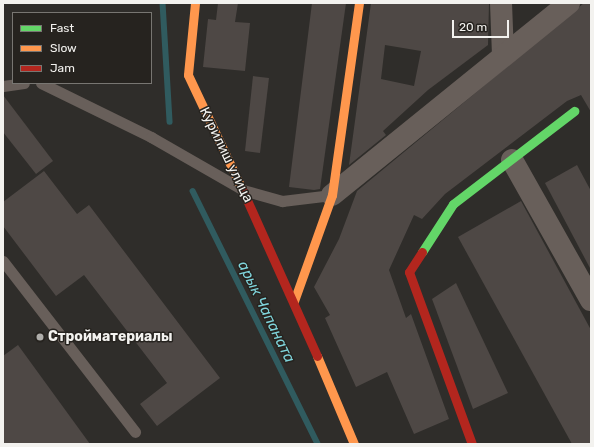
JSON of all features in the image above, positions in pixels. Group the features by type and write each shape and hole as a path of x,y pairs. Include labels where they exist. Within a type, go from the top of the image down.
{"street":[{"name":"Курилиш улица","path":"195,3 188,75 294,302 354,444"},
{"path":"294,302 332,195 359,3"},
{"path":"501,3 503,56"},
{"path":"332,195 569,3"},
{"path":"472,444 409,272 453,204 574,111"},
{"path":"512,160 591,300"}],"lane":[{"path":"3,86 17,84"},
{"path":"43,84 150,137 209,169 243,190 282,201 332,195"},
{"path":"3,261 135,432"}],"building":[{"path":"218,3 238,3 235,22 250,23 245,71 203,67 208,19 216,20"},
{"path":"312,3 346,3 320,189 314,190 289,187"},
{"path":"371,3 489,3 488,45 428,90 383,131 386,135 349,165","holes":["385,45 421,51 414,86 381,79"]},
{"path":"584,3 591,3 591,112 581,95 567,101 445,194 422,219 414,215 389,270 406,318 411,314 449,419 414,434 387,372 356,387 325,318 330,315 314,287 339,239 357,191"},
{"path":"253,76 269,78 260,153 245,151"},
{"path":"3,95 53,161 36,174 3,132"},
{"path":"577,165 591,191 591,270 545,183"},
{"path":"44,171 77,214 89,205 220,378 157,426 140,404 167,383 84,275 56,296 3,226 3,202"},
{"path":"521,201 591,330 591,444 572,444 458,237"},
{"path":"456,283 508,393 473,409 432,299"},
{"path":"18,345 90,444 3,444 3,356"}],"waterway":[{"name":"арык Чапаната","path":"163,3 170,122"},
{"name":"арык Чапаната","path":"193,191 318,444"}],"traffic: fast":[{"path":"422,252 453,204 574,111"}],"traffic: slow":[{"path":"195,3 188,75 242,189"},
{"path":"294,301 332,195 359,3"},
{"path":"317,356 354,444"}],"traffic: jam":[{"path":"242,189 317,356"},
{"path":"422,252 409,272 472,444"}],"place":[{"name":"Стройматериалы","path":"40,337"}]}
